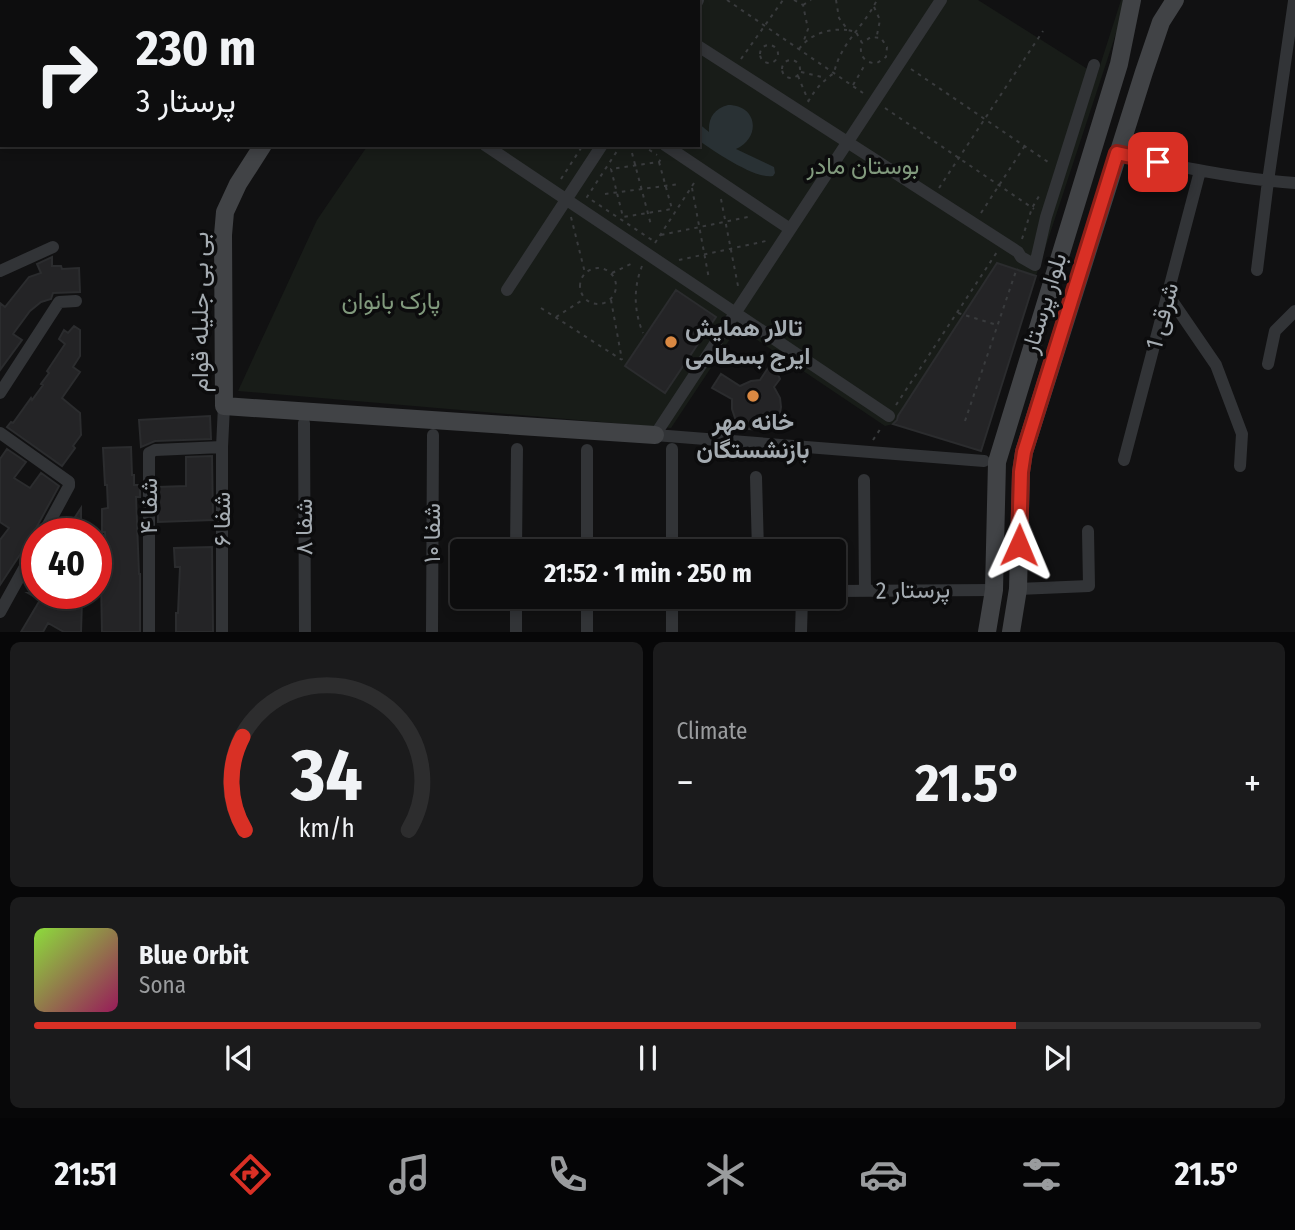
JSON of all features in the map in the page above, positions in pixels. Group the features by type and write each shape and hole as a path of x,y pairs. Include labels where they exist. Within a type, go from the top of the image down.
{"street":[{"path":"655,435 941,0"},
{"name":"بلوار پرستار","path":"987,632 994,590 997,462 1119,64 1132,0"},
{"name":"بلوار پرستار","path":"1011,632 1018,589 1021,472 1024,452 1144,72 1161,22 1175,0"},
{"path":"1257,270 1294,1"},
{"path":"700,47 734,70 808,108 848,141 1035,265 1046,218 1094,65"},
{"path":"1119,64 1144,72"},
{"name":"بی بی جلیله قوام","path":"224,406 225,212 238,184 262,147"},
{"path":"488,147 713,299 738,308 889,416"},
{"path":"507,290 601,147"},
{"path":"668,147 767,214 787,233"},
{"path":"1117,153 1200,171 1295,183"},
{"name":"شرقی 1","path":"1124,460 1200,171"},
{"path":"0,271 53,247"},
{"path":"1168,295 1216,365 1242,434 1240,466"},
{"path":"0,393 59,302 76,301"},
{"path":"1268,364 1275,331 1295,311"},
{"path":"224,406 655,435 984,461"},
{"name":"شفا ۶","path":"222,632 224,406"},
{"name":"شفا ۸","path":"304,423 305,632"},
{"path":"0,433 69,482 52,518"},
{"name":"شفا ۱۰","path":"432,632 433,435"},
{"name":"شفا ۴","path":"149,632 149,453 155,450 222,447"},
{"path":"516,539 517,449"},
{"path":"672,449 672,539"},
{"path":"587,450 587,539"},
{"path":"756,477 758,539"},
{"path":"864,480 865,591"},
{"path":"1018,589 1088,586 1087,531"},
{"path":"0,612 21,574"},
{"name":"پرستار 2","path":"846,591 994,590"},
{"path":"516,609 516,632"},
{"path":"587,609 587,632"},
{"path":"672,609 672,632"},
{"path":"801,632 802,609"}],"path":[{"path":"727,0 1046,218"},
{"path":"734,70 783,0"},
{"path":"794,0 803,5 808,29 803,44"},
{"path":"803,5 811,0"},
{"path":"836,0 839,18 848,30"},
{"path":"808,108 816,89 834,73 846,43 877,0"},
{"path":"874,7 880,20 876,37"},
{"path":"799,49 808,38 817,34 837,29 848,30 856,32 862,43 861,53 867,62"},
{"path":"933,197 1043,31"},
{"path":"862,43 871,37 885,42 886,57 877,63 867,62"},
{"path":"767,44 774,46 778,52 777,59 771,63 763,62 761,48 767,44"},
{"path":"777,59 783,63"},
{"path":"783,63 790,59 799,64 808,108"},
{"path":"852,85 867,62"},
{"path":"901,62 1061,171"},
{"path":"783,63 785,76 792,78 799,74 826,78"},
{"path":"973,224 1024,146"},
{"path":"553,191 582,147"},
{"path":"620,147 587,197 656,242"},
{"path":"632,153 651,225"},
{"path":"672,209 623,217 611,169 659,162 672,209 676,212"},
{"path":"643,333 637,314 639,273 703,171"},
{"path":"718,181 731,249 738,308"},
{"path":"605,194 679,184"},
{"path":"692,187 713,299"},
{"path":"965,421 998,325 1032,208 1045,188"},
{"path":"566,200 586,273"},
{"path":"660,236 767,214"},
{"path":"661,264 731,249 787,233"},
{"path":"866,451 1003,243"},
{"path":"611,274 648,255"},
{"path":"601,268 611,274 616,289 610,299 600,304 585,299 580,283 586,273 601,268"},
{"path":"556,317 585,299"},
{"path":"541,308 622,360 610,299"},
{"path":"957,313 998,325"}],"green space":[{"name":"بوستان مادر","path":"700,0 978,0 1097,75 1123,0 1121,18 1036,276 997,263 893,424 885,426 738,327 671,428 238,391 317,220 367,147 700,147"}],"shaded area":[{"path":"728,105 738,106 750,116 753,123 750,137 736,149 774,167 773,176 745,169 700,141 700,125 709,132 713,115"}],"building":[{"path":"52,257 52,266 61,266 62,269 79,268 80,292 53,293 51,299 41,302 30,311 13,334 22,340 0,370 0,303 5,307 29,277 41,273 37,264"},
{"path":"997,263 1036,276 981,451 893,424 897,420"},
{"name":"تالار همایش ایرج بسطامی","path":"676,290 716,317 665,393 625,366"},
{"path":"74,326 80,330 80,356 73,367 80,372 62,398 80,413 81,435 62,466 7,427 43,385 41,384 49,373 47,371 65,344 59,339 64,330 68,333"},
{"name":"خانه مهر بازنشستگان","path":"772,362 780,379 774,387 780,398 780,413 768,427 749,429 735,418 732,399 712,388 721,374 740,386 760,380"},
{"path":"210,416 211,439 155,441 141,447 139,420"},
{"path":"131,447 134,485 139,485 140,488 140,497 136,497 140,632 102,632 102,609 112,609 112,518 102,518 102,509 108,508 103,448"},
{"path":"7,449 26,462 14,478 30,488 41,473 59,486 42,518 21,518 21,553 0,585 0,540 9,528 0,522 0,459"},
{"path":"212,456 213,520 158,522 158,487 186,486 186,457"},
{"path":"81,508 81,518 74,518"},
{"path":"212,547 213,632 176,632 180,567 175,567 174,548"},
{"path":"35,609 82,609 81,632 64,632 48,623 43,632 21,632"}],"place":[{"name":"تالار همایش ایرج بسطامی","path":"671,342"},
{"name":"خانه مهر بازنشستگان","path":"753,396"}],"route":[{"path":"1019,545 1024,452 1117,153 1158,162"}],"park label":[{"name":"پارک بانوان","path":"391,301"}]}
